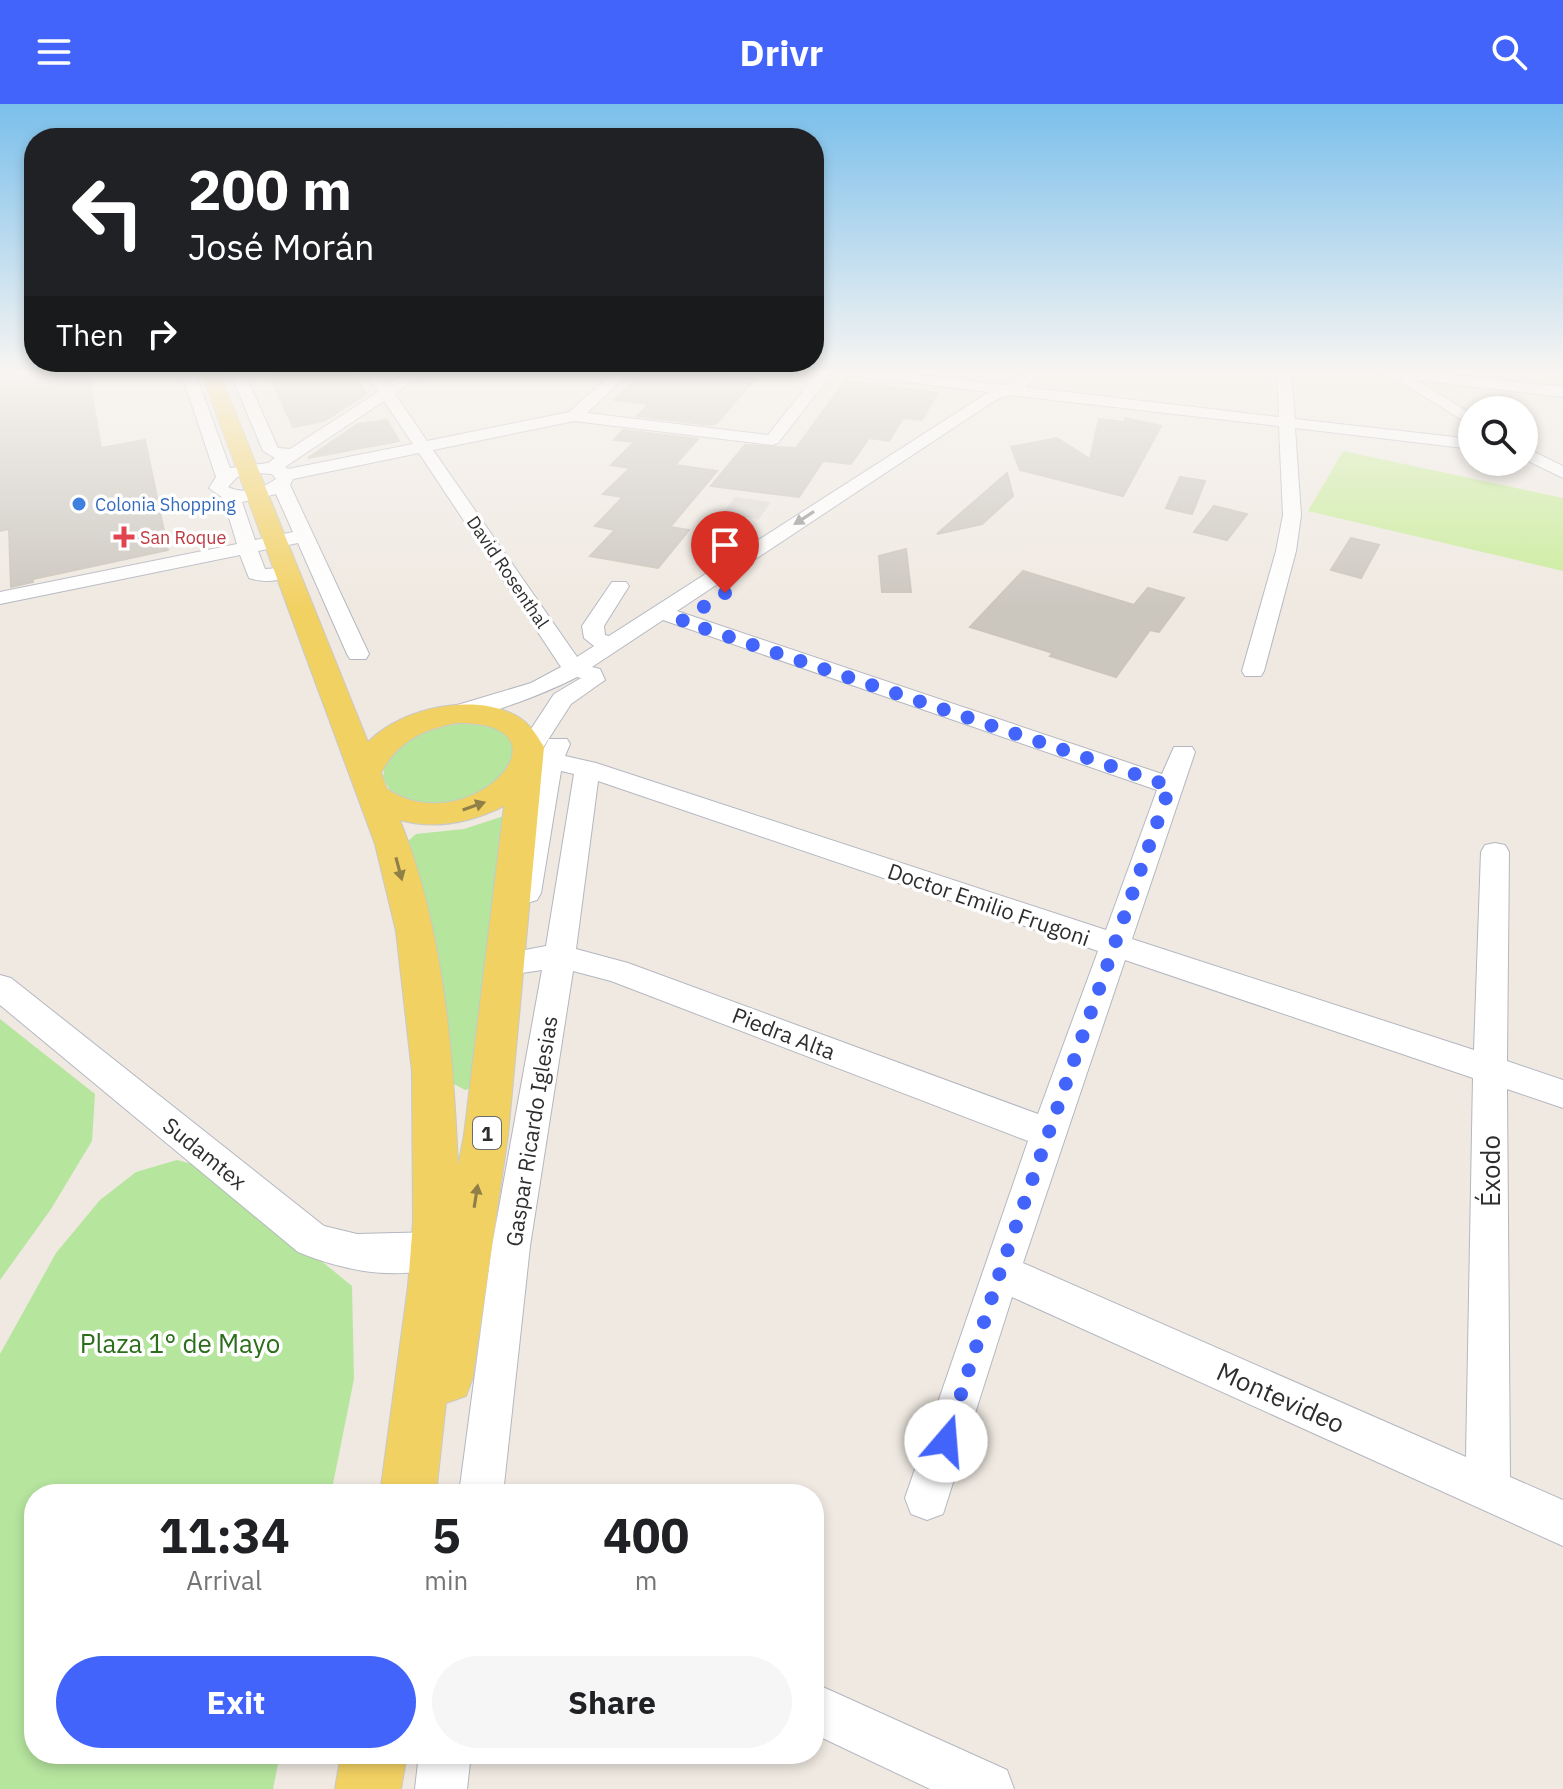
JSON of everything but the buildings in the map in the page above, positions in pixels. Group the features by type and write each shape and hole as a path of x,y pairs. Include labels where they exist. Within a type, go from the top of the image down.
{"main road":[{"name":"1","path":"241,451 248,469 259,482 276,542 275,574 306,620 332,685 392,844 415,931 424,983 452,1249 429,1484"},
{"path":"332,685 378,716 437,718 475,715 505,722 524,737 534,761 517,781 498,796 454,812 407,812 386,804 369,783 378,751 394,736 437,718"},
{"name":"1","path":"410,1484 452,1249 492,1088 534,761"},
{"path":"435,1104 449,1112 467,1111 484,1102 492,1088"},
{"path":"368,1789 372,1764"}],"street":[{"path":"232,451 304,536 357,651 334,658 332,685"},
{"path":"271,451 282,455 295,453"},
{"path":"275,574 256,574 249,548 259,482 299,451"},
{"path":"259,482 410,451"},
{"name":"David Rosenthal","path":"425,451 574,669"},
{"path":"659,637 671,617 913,451"},
{"path":"437,718 539,688 612,646 671,617 935,451"},
{"path":"1253,671 1286,551 1292,515 1289,451"},
{"path":"1538,460 1563,473"},
{"path":"0,598 304,536"},
{"path":"612,646 595,638 593,626 619,586"},
{"path":"306,620 335,602"},
{"path":"671,617 1170,786"},
{"path":"306,620 344,622"},
{"path":"499,1016 515,962 534,761 562,699 608,672 574,669"},
{"path":"927,1498 1000,1272 1183,752"},
{"name":"Doctor Emilio Frugoni","path":"534,761 587,769 1563,1094"},
{"name":"Gaspar Ricardo Iglesias","path":"482,1484 511,1246 560,956 587,769"},
{"name":"Éxodo","path":"1488,1490 1490,1070 1495,852"},
{"name":"Piedra Alta","path":"515,962 560,956 617,971 1048,1133"},
{"name":"Sudamtex","path":"0,987 311,1239 338,1251 377,1256 511,1246"},
{"name":"Montevideo","path":"1000,1272 1563,1523"},
{"path":"824,1713 988,1789"},
{"path":"441,1789 444,1764"}],"green space":[{"path":"1343,451 1563,498 1563,571 1308,511"},
{"path":"458,724 488,727 508,736 513,745 514,769 473,800 427,806 391,793 383,777 386,765 400,745 422,733"},
{"path":"504,816 473,1088 465,1090 454,1084 434,951 407,842 416,834 464,829"},
{"path":"0,1019 95,1094 92,1141 51,1209 0,1280"},
{"name":"Plaza 1° de Mayo","path":"177,1160 207,1168 352,1286 354,1379 333,1484 24,1484 24,1764 278,1764 273,1789 0,1789 0,1354 56,1253 100,1200 136,1172"}],"shaded area":[{"path":"735,497 771,502 759,519 722,514"}],"place":[{"name":"Colonia Shopping","path":"79,504"},
{"name":"San Roque","path":"124,537"}],"route":[{"path":"725,593 682,621 1170,786 1000,1272 946,1441"}]}
